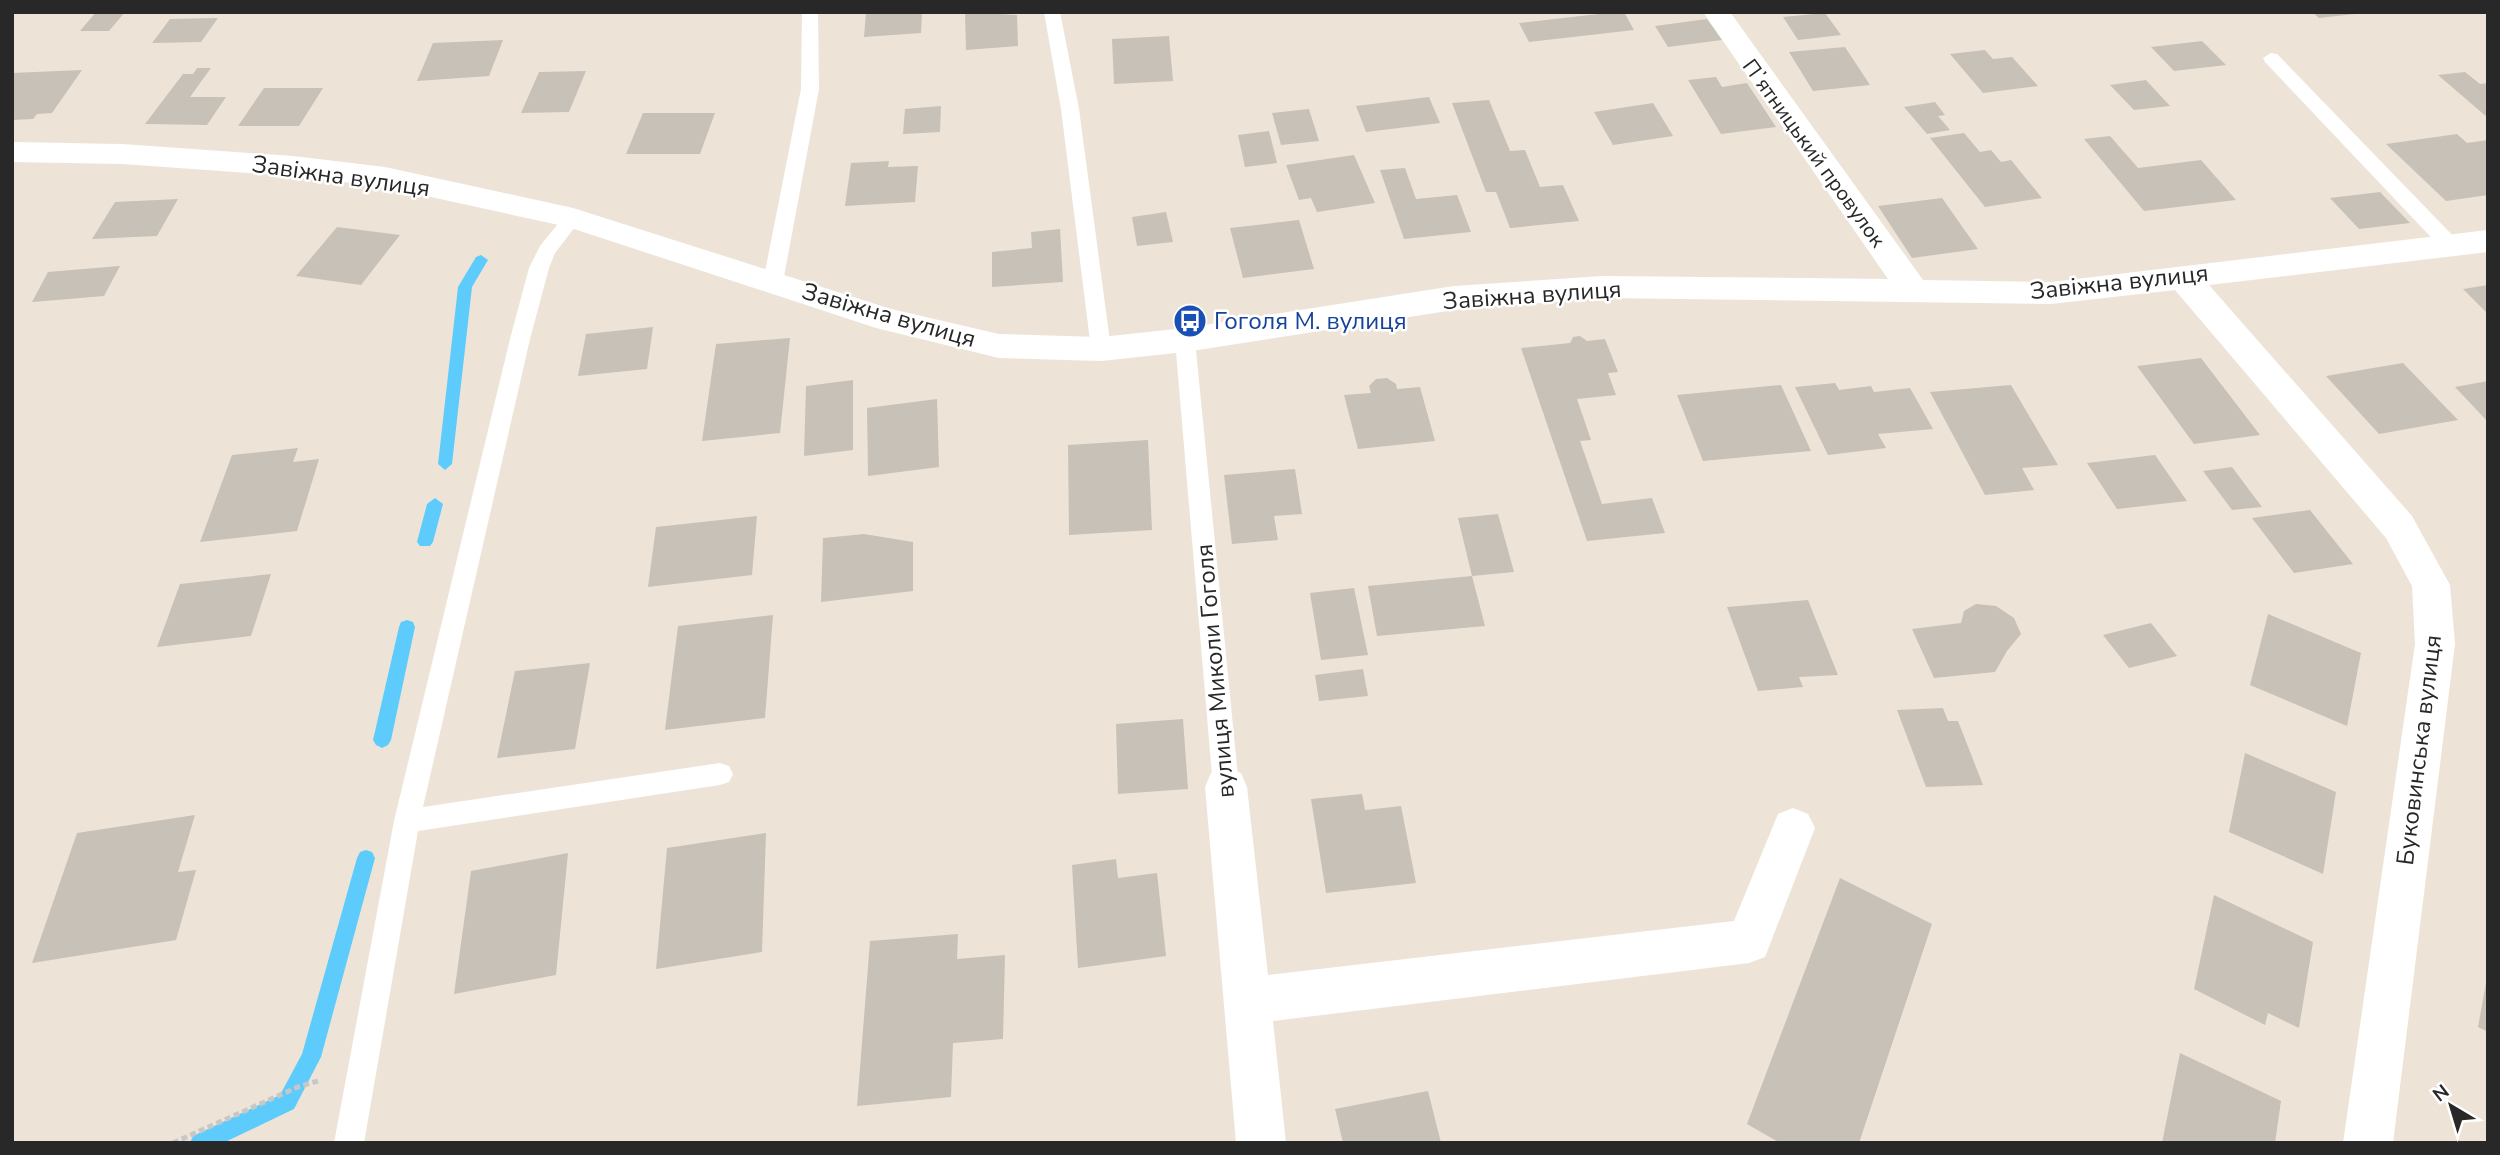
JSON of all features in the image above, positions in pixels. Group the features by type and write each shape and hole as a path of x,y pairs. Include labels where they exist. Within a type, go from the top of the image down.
{"street":[{"name":"Пʼятницький провулок","path":"1716,12 1914,292"},
{"name":"Завіжна вулиця","path":"12,152 122,154 293,166 385,177 573,218 888,320 999,346 1101,349 1185,340 1454,298 1603,287 2051,293 2488,241"},
{"name":"Буковинська вулиця","path":"2182,276 2399,527 2431,586 2435,644 2368,1143"},
{"name":"вулиця Миколи Гоголя","path":"1226,787 1261,1143"},
{"path":"1245,1001 1507,972 1749,941 1793,828"}],"lane":[{"path":"773,282 810,89 810,12"},
{"path":"1052,12 1070,109 1101,349"},
{"path":"2271,58 2451,246"},
{"path":"349,1143 407,821 539,268 547,251 573,218"},
{"name":"вулиця Миколи Гоголя","path":"1185,340 1226,787"},
{"path":"407,821 720,774"}],"path":[{"path":"173,1143 298,1087 362,1069"}],"building":[{"path":"96,12 125,12 109,31 80,31"},
{"path":"866,12 922,12 921,33 864,37"},
{"path":"965,12 1017,15 1018,46 966,50"},
{"path":"1624,12 1634,30 1529,42 1519,23"},
{"path":"2312,12 2355,12 2355,14 2319,18"},
{"path":"1825,13 1841,35 1798,40 1783,17"},
{"path":"218,18 201,42 152,43 170,19"},
{"path":"1707,19 1722,40 1668,47 1655,26"},
{"path":"1169,36 1173,81 1114,84 1112,39"},
{"path":"503,40 489,76 417,81 433,43"},
{"path":"2202,41 2226,65 2174,71 2151,47"},
{"path":"1845,47 1870,85 1813,91 1789,52"},
{"path":"1985,50 1993,59 2012,57 2038,86 1983,93 1950,54"},
{"path":"197,68 211,68 190,97 226,97 207,125 145,124 183,74 193,74"},
{"path":"82,70 52,113 37,114 33,119 12,120 12,73"},
{"path":"586,71 569,112 521,113 539,72"},
{"path":"2465,72 2480,84 2488,83 2488,118 2438,75"},
{"path":"1716,77 1722,87 1747,83 1776,127 1721,134 1688,80"},
{"path":"2146,80 2170,106 2134,110 2110,85"},
{"path":"264,88 323,88 299,126 238,126"},
{"path":"1429,97 1440,123 1366,132 1356,106"},
{"path":"1489,100 1510,151 1525,150 1540,187 1563,185 1579,221 1510,228 1496,192 1486,192 1452,103"},
{"path":"1935,102 1945,115 1938,116 1950,130 1927,134 1904,107"},
{"path":"1653,103 1673,136 1613,145 1594,112"},
{"path":"941,106 940,132 903,134 905,109"},
{"path":"1309,109 1319,141 1281,145 1272,113"},
{"path":"643,113 715,113 700,154 626,154"},
{"path":"1269,131 1277,163 1245,167 1238,135"},
{"path":"1964,133 1980,152 1991,150 2001,162 2011,160 2042,198 1985,207 1930,138"},
{"path":"2457,134 2467,143 2488,140 2488,195 2446,201 2386,144"},
{"path":"2110,136 2138,168 2201,160 2236,200 2144,211 2084,139"},
{"path":"1354,155 1375,203 1317,212 1311,198 1299,200 1286,165"},
{"path":"889,161 888,167 918,166 915,202 845,206 851,163"},
{"path":"1405,168 1416,199 1457,195 1471,232 1404,239 1380,170"},
{"path":"2380,192 2410,223 2359,229 2330,198"},
{"path":"1942,198 1978,249 1912,258 1878,206"},
{"path":"178,199 157,236 92,239 115,202"},
{"path":"1166,212 1173,242 1137,246 1132,217"},
{"path":"1299,220 1314,269 1243,278 1230,228"},
{"path":"337,227 400,235 361,285 296,276"},
{"path":"1060,229 1063,282 992,287 992,252 1032,248 1031,232"},
{"path":"120,266 104,296 32,302 48,272"},
{"path":"2488,285 2488,314 2463,289"},
{"path":"653,327 647,369 578,376 586,334"},
{"path":"1580,336 1587,341 1605,339 1618,372 1608,373 1616,395 1577,399 1591,440 1580,441 1602,504 1652,498 1665,533 1587,541 1521,348 1570,343 1573,337"},
{"path":"790,338 780,433 702,441 716,344"},
{"path":"2201,358 2260,435 2194,444 2137,366"},
{"path":"2403,363 2458,420 2379,434 2326,376"},
{"path":"1387,378 1396,384 1397,389 1420,387 1435,441 1358,449 1344,395 1371,393 1369,386 1376,379"},
{"path":"853,380 853,450 804,456 806,386"},
{"path":"2488,381 2488,422 2455,387"},
{"path":"1835,383 1839,390 1871,386 1874,392 1910,388 1933,429 1878,434 1886,448 1828,455 1795,387"},
{"path":"1781,385 1811,451 1703,461 1677,395"},
{"path":"2011,385 2058,465 2022,468 2034,490 1985,495 1930,392"},
{"path":"937,399 939,467 868,476 867,408"},
{"path":"1148,440 1152,530 1069,535 1068,445"},
{"path":"298,448 293,462 319,459 297,531 200,542 232,455"},
{"path":"2155,455 2187,501 2117,509 2087,463"},
{"path":"2232,467 2262,507 2232,510 2203,471"},
{"path":"1295,469 1302,514 1274,516 1278,540 1232,544 1224,475"},
{"path":"2310,510 2353,564 2294,573 2252,518"},
{"path":"1498,514 1514,572 1472,576 1458,518"},
{"path":"757,516 752,575 648,587 656,527"},
{"path":"864,534 913,542 913,591 821,602 823,538"},
{"path":"271,574 251,636 157,647 180,584"},
{"path":"1472,576 1485,626 1377,636 1368,586"},
{"path":"1354,588 1368,655 1321,660 1310,593"},
{"path":"1808,600 1838,675 1799,677 1803,687 1758,691 1727,607"},
{"path":"1976,604 1996,606 2014,618 2021,634 1995,672 1934,678 1912,629 1961,623 1964,611"},
{"path":"2268,614 2361,653 2347,726 2250,685"},
{"path":"773,615 765,718 665,730 678,626"},
{"path":"2151,623 2177,656 2129,668 2103,635"},
{"path":"590,663 575,749 497,758 515,671"},
{"path":"1363,669 1368,696 1319,701 1315,675"},
{"path":"1943,708 1948,721 1958,721 1983,785 1926,787 1897,710"},
{"path":"1183,719 1188,789 1118,794 1116,724"},
{"path":"2245,753 2336,792 2323,874 2229,832"},
{"path":"1362,794 1365,810 1401,806 1416,883 1326,893 1311,799"},
{"path":"195,815 178,872 196,870 176,940 32,963 77,833"},
{"path":"766,833 762,952 656,969 667,848"},
{"path":"568,853 556,975 454,994 471,871"},
{"path":"1116,859 1118,878 1157,873 1166,956 1078,968 1072,865"},
{"path":"1840,878 1932,924 1859,1143 1780,1143 1747,1124"},
{"path":"2214,895 2313,942 2299,1028 2268,1013 2265,1025 2194,989"},
{"path":"958,934 957,959 1005,955 1003,1039 953,1043 951,1097 857,1106 870,941"},
{"path":"2488,983 2488,1032 2478,1027"},
{"path":"2180,1053 2281,1101 2275,1143 2162,1143"},
{"path":"1428,1091 1441,1143 1343,1143 1335,1109"}],"waterway":[{"path":"445,464 465,287 481,260"},
{"path":"425,542 435,504"},
{"path":"382,740 407,627"},
{"path":"200,1143 287,1102 311,1057 366,858"}],"place":[{"name":"Гоголя М. вулиця","path":"1190,321"}]}
